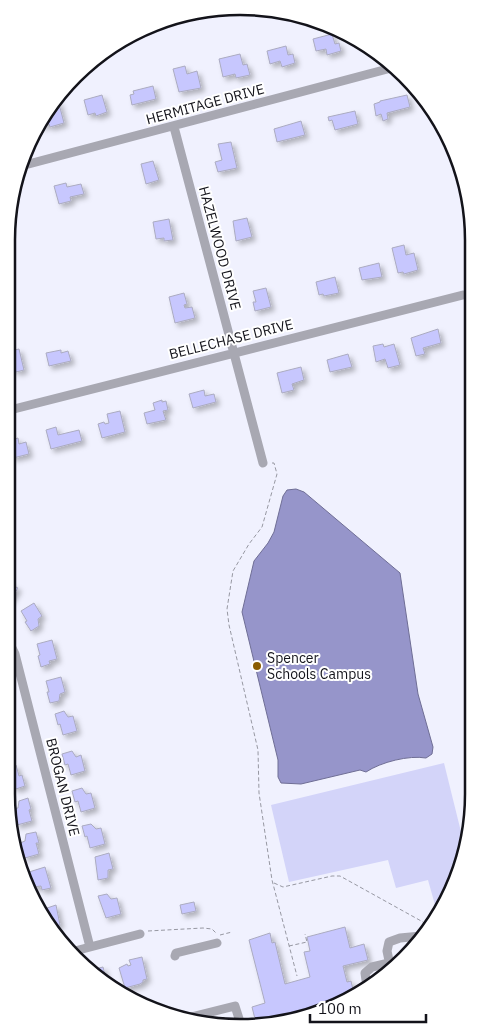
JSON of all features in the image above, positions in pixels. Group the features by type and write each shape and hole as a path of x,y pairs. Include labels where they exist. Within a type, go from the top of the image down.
{"street":[{"name":"HERMITAGE DRIVE","path":"28,164 386,69"},
{"name":"HAZELWOOD DRIVE","path":"174,127 263,463"},
{"name":"BELLECHASE DRIVE","path":"15,409 463,295"},
{"name":"BROGAN DRIVE","path":"15,654 90,947"},
{"path":"78,950 140,934"},
{"path":"389,962 387,951 389,942 400,938 414,937"},
{"path":"175,956 176,953 217,943"},
{"path":"366,980 366,973 372,967 384,966"},
{"path":"198,1015 235,1006 239,1019"}],"path":[{"path":"263,463 274,463 277,474 262,527 233,571 227,609 258,750 259,793 273,882 297,976"},
{"path":"273,882 283,887 332,876 340,876 425,923"},
{"path":"140,934 151,931 203,928 212,929 217,936 232,932"},
{"path":"290,946 307,942 305,934"}],"shaded area":[{"path":"296,489 304,492 400,573 418,694 433,747 432,754 426,758 395,760 366,772 360,770 301,784 281,783 278,777 278,760 242,612 254,561 274,532 283,496 287,490"},
{"path":"444,763 461,838 448,880 435,906 428,880 396,888 388,860 289,882 271,805"}],"building":[{"path":"332,35 335,44 339,43 341,51 327,55 326,49 316,51 313,39"},
{"path":"286,46 288,55 293,54 295,63 282,67 280,61 270,64 267,51"},
{"path":"240,54 243,65 247,64 250,75 236,78 235,74 223,77 219,59"},
{"path":"185,66 187,74 197,71 201,88 179,92 173,69"},
{"path":"153,86 156,99 132,105 130,95 134,94 133,91"},
{"path":"102,95 107,112 96,116 95,113 88,115 84,100"},
{"path":"407,95 410,107 387,113 388,119 383,121 381,114 376,116 374,104"},
{"path":"59,105 64,123 50,127 49,124 46,125"},
{"path":"355,111 358,124 335,130 332,120 329,121 328,117"},
{"path":"301,121 305,135 277,142 274,129"},
{"path":"231,142 237,168 218,172 215,162 222,160 218,144"},
{"path":"153,161 159,180 146,184 141,164"},
{"path":"66,183 67,187 81,184 84,194 70,197 71,201 59,204 54,186"},
{"path":"247,218 252,237 236,241 233,221"},
{"path":"169,219 173,240 164,241 164,238 156,239 153,222"},
{"path":"404,245 406,255 414,253 418,270 404,274 403,272 398,273 392,248"},
{"path":"379,263 382,277 362,280 359,268"},
{"path":"335,277 339,293 319,295 316,282"},
{"path":"266,288 271,307 255,311 253,302 256,302 253,291"},
{"path":"184,293 187,304 184,305 185,308 192,307 195,318 175,323 169,297"},
{"path":"438,329 441,343 423,348 425,354 416,356 411,338"},
{"path":"383,344 384,347 394,344 400,365 388,368 385,359 376,362 373,346"},
{"path":"19,349 24,370 16,372 15,368 15,350"},
{"path":"61,350 61,353 68,351 71,361 49,366 46,353"},
{"path":"348,354 352,367 330,372 327,360"},
{"path":"301,367 304,380 292,384 294,390 282,393 277,373"},
{"path":"204,390 205,396 214,394 216,402 193,408 189,394"},
{"path":"162,400 162,402 166,401 168,410 163,411 166,420 147,424 144,413 155,410 153,403"},
{"path":"120,411 125,432 102,438 98,424 109,423 107,414"},
{"path":"56,427 58,435 79,430 82,441 51,449 46,430"},
{"path":"18,438 19,444 26,442 29,454 15,458 15,439"},
{"path":"34,603 42,616 38,619 39,626 31,631 21,611"},
{"path":"52,640 57,659 49,661 50,664 41,667 37,644"},
{"path":"61,677 65,692 60,694 59,701 50,703 46,681"},
{"path":"64,711 68,717 73,716 77,731 63,735 55,714"},
{"path":"72,751 76,757 81,755 85,771 71,775 68,764 65,765 62,754"},
{"path":"15,765 19,776 22,775 25,786 16,789 15,788"},
{"path":"82,788 86,794 91,793 95,808 81,812 78,801 75,802 72,791"},
{"path":"28,798 32,821 17,825 15,809 18,808 19,801"},
{"path":"91,824 96,829 101,828 105,844 90,848 82,826"},
{"path":"36,832 39,854 25,858 20,843 25,841 26,834"},
{"path":"109,853 113,869 108,870 108,878 98,880 95,857"},
{"path":"45,867 51,888 42,890 41,886 35,887 29,872"},
{"path":"107,894 111,899 117,898 121,914 106,918 98,896"},
{"path":"194,902 196,911 182,914 180,905"},
{"path":"56,905 60,925 57,926 46,908"},
{"path":"345,927 350,948 364,944 368,960 343,966 347,982 351,981 353,989 340,996 312,1007 284,1015 255,1019 252,1007 265,1003 249,940 270,933 272,943 275,942 285,984 310,977 304,952 310,951 307,937"},
{"path":"142,957 147,979 143,980 140,984 125,988 119,968 127,964 128,966 131,965 129,960"},
{"path":"103,967 105,974 103,973 98,968"}],"place":[{"name":"Spencer Schools Campus","path":"257,666"}]}
